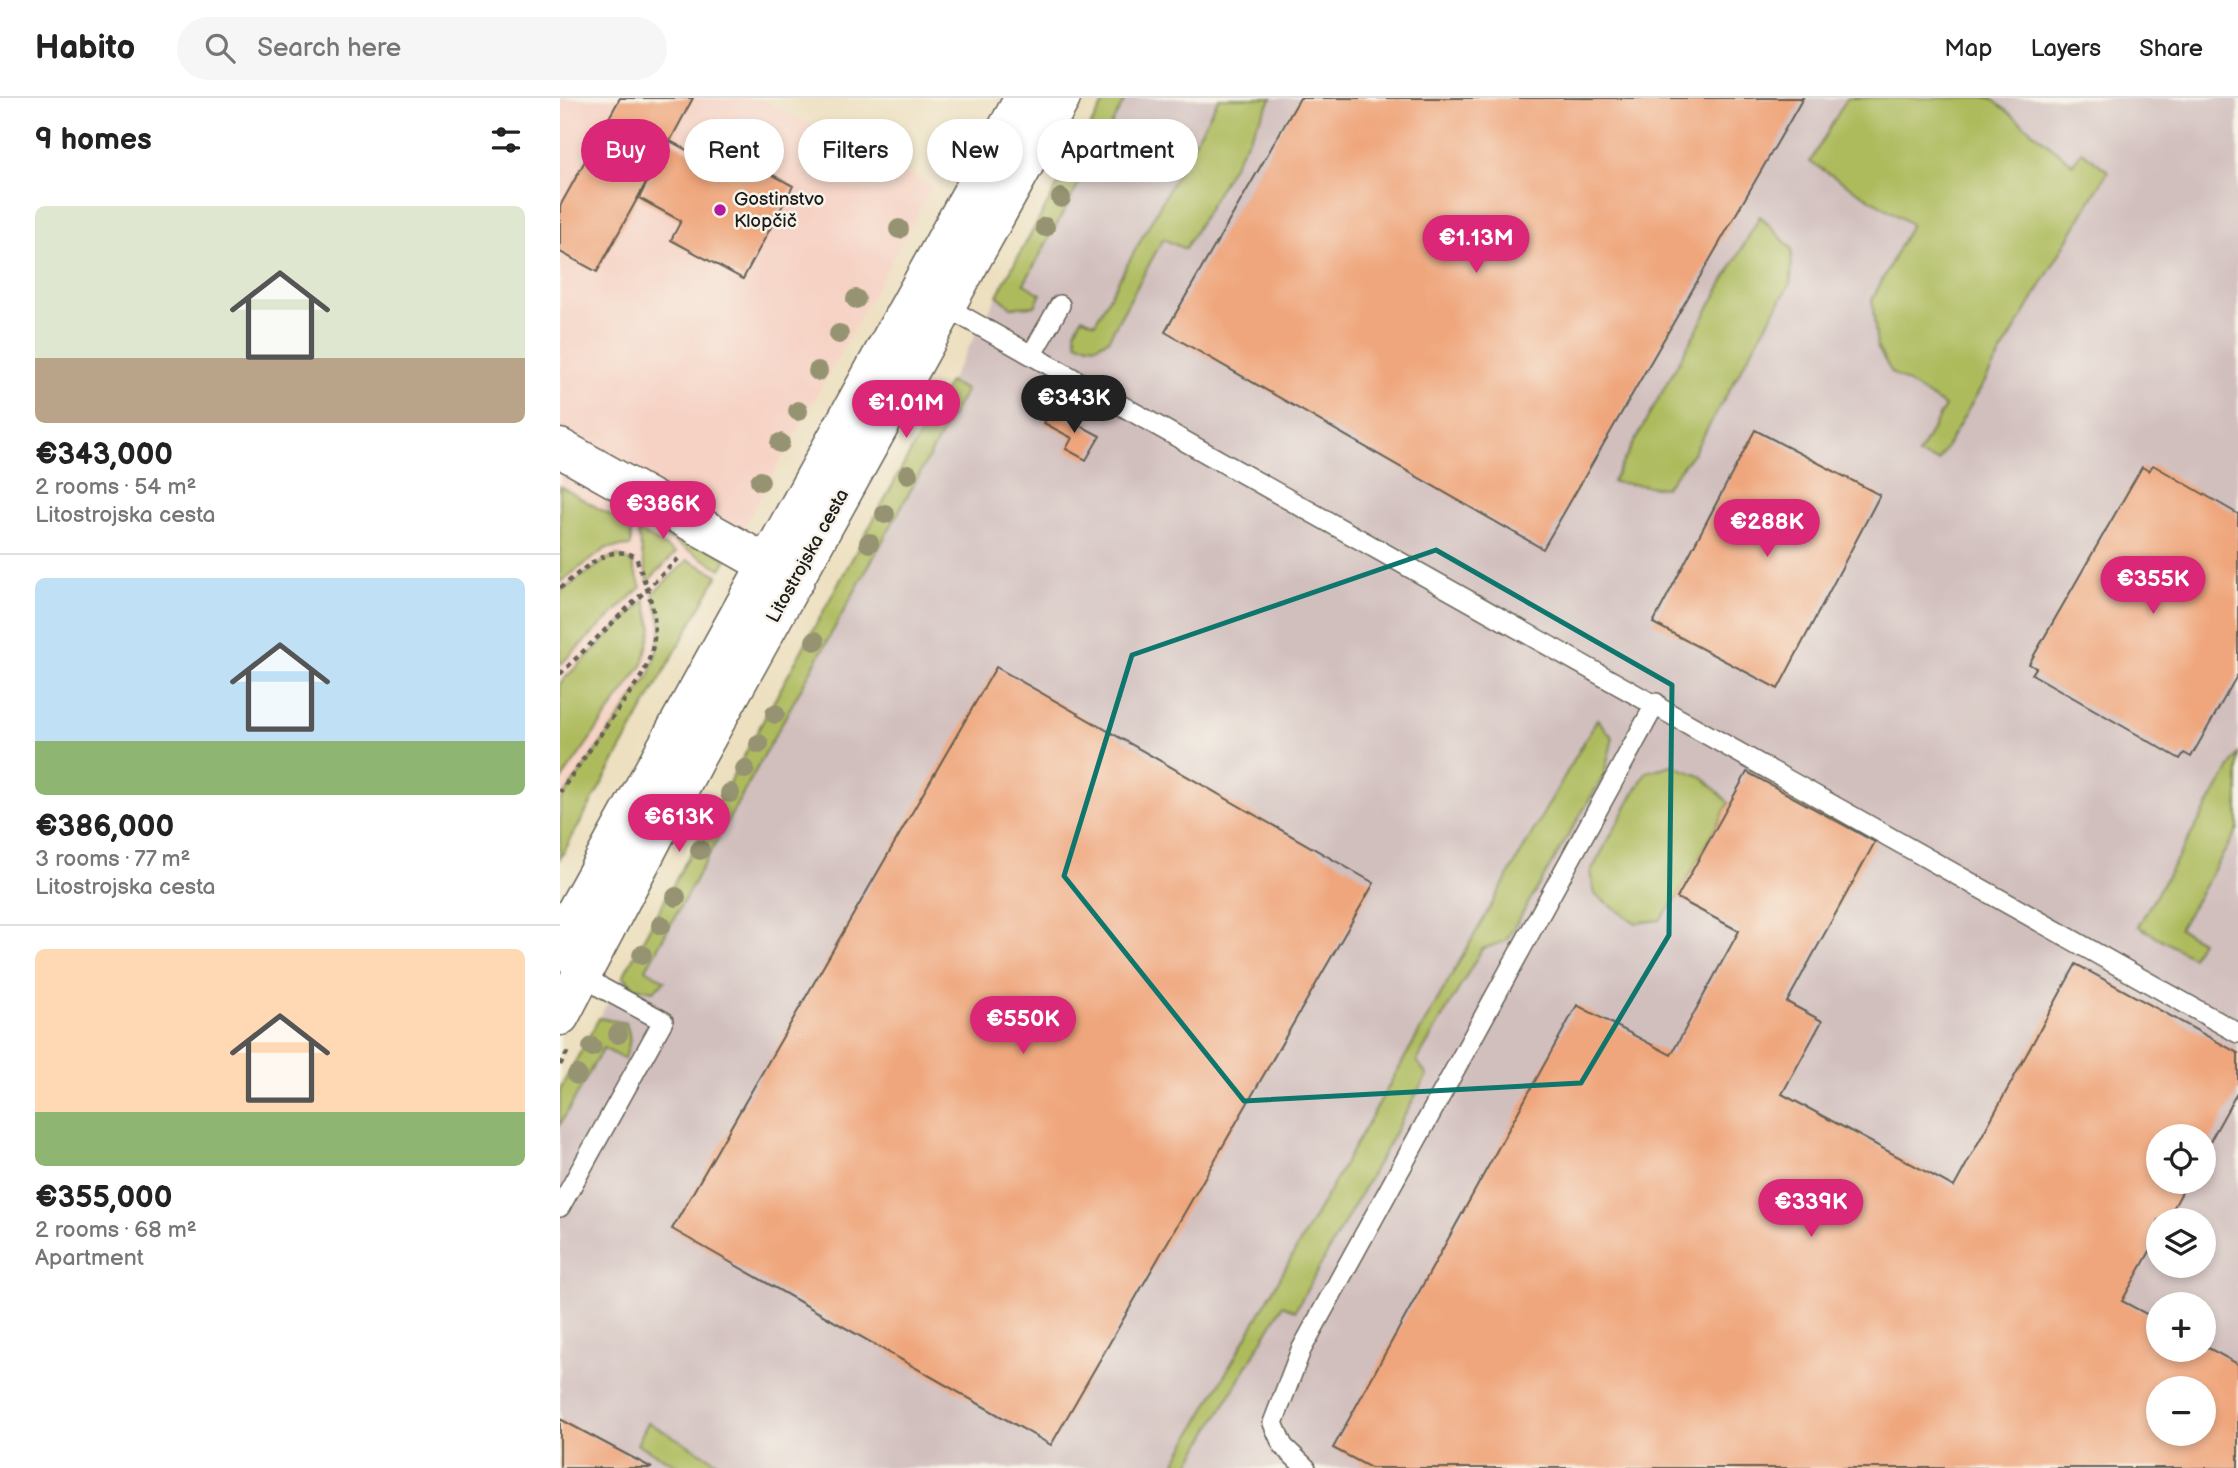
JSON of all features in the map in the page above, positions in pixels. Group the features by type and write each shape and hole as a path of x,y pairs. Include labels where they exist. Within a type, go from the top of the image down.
{"main road":[{"name":"Litostrojska cesta","path":"932,299 1024,98"},
{"name":"Litostrojska cesta","path":"560,940 782,573 932,299 1061,98"},
{"path":"560,448 782,573"},
{"name":"Litostrojska cesta","path":"560,1016 572,967 698,753 782,573"}],"lane":[{"path":"932,299 2238,1033"},
{"path":"1032,354 1060,305"},
{"path":"1306,1468 1283,1446 1273,1423 1301,1350 1656,704"},
{"path":"560,1207 663,1021 572,967"}],"path":[{"path":"560,587 605,555 622,551 635,558 656,621 651,658 643,674 560,792"},
{"path":"560,674 685,553"}],"highlighted area":[{"path":"1436,550 1672,685 1669,935 1581,1083 1244,1101 1064,876 1132,655"}],"shaded area":[{"path":"560,98 759,98 801,119 798,119 798,182 913,182 913,176 933,186 560,859"},
{"path":"1106,98 2238,98 2238,1468 560,1468 560,1089 1060,182 1198,182 1198,119 1094,119"}],"green space":[{"path":"1106,98 1126,98 1114,119 1094,119"},
{"path":"1219,98 1272,98 1185,249 1163,239 1108,340 1096,346 1077,343 1075,331 1082,317 1095,323 1173,182 1198,182 1198,136"},
{"path":"1847,98 1991,98 2073,164 2082,151 2108,171 1938,461 1918,455 1945,406 1892,373 1877,347 1872,300 1911,224 1810,162"},
{"path":"1060,182 1080,182 1024,284 1041,294 1035,306 1011,307 997,295"},
{"path":"1760,216 1792,249 1791,282 1694,452 1665,488 1612,482"},
{"path":"949,382 966,390 646,969 665,981 653,991 634,987 623,976"},
{"path":"560,486 631,527 631,546 607,548 560,582"},
{"path":"641,512 727,559 721,569 636,520"},
{"path":"637,530 676,553 648,581"},
{"path":"617,555 632,563 641,587 560,665 560,592"},
{"path":"688,560 718,575 560,859 560,801 649,676 662,626 653,593"},
{"path":"645,600 652,628 643,664 560,782 560,683"},
{"path":"1597,719 1613,738 1604,775 1506,941 1482,949 1417,1061 1427,1075 1295,1311 1283,1305 1187,1468 1172,1468"},
{"path":"2238,754 2238,829 2179,929 2201,941 2192,957 2138,926"},
{"path":"1672,765 1703,777 1729,803 1677,898 1660,920 1636,923 1595,895 1590,873 1646,772"},
{"path":"599,1018 625,1023 629,1037 626,1054 624,1059 603,1048 560,1125 560,1089"},
{"path":"648,1422 728,1468 682,1468 637,1444"}],"building":[{"path":"620,98 693,98 670,141 670,119 608,119"},
{"path":"1300,98 1803,98 1543,549 1165,332"},
{"path":"670,141 684,149 684,182 784,181 793,186 743,279 671,240 681,221 639,198 647,182 670,182"},
{"path":"581,168 581,182 646,182 597,272 560,252 560,206"},
{"path":"1051,410 1100,436 1086,460 1066,449 1072,438 1044,423"},
{"path":"1755,430 1880,495 1778,689 1653,623"},
{"path":"2153,465 2238,514 2238,674 2191,757 2184,753 2180,759 2032,674 2036,668 2029,664 2142,467 2149,471"},
{"path":"996,667 1374,883 1051,1445 672,1229"},
{"path":"1747,772 1875,842 1787,1002 1822,1021 1782,1094 1954,1187 2076,964 2238,1053 2238,1091 2216,1131 2216,1124 2146,1124 2146,1194 2181,1194 2173,1208 2146,1208 2146,1258 2122,1301 2146,1314 2146,1362 2216,1362 2216,1352 2238,1364 2238,1468 1371,1468 1333,1448 1577,1005 1671,1055 1739,931 1677,898"},
{"path":"560,1419 652,1468 560,1468"}],"place":[{"name":"Gostinstvo Klopčič","path":"720,210"}]}
